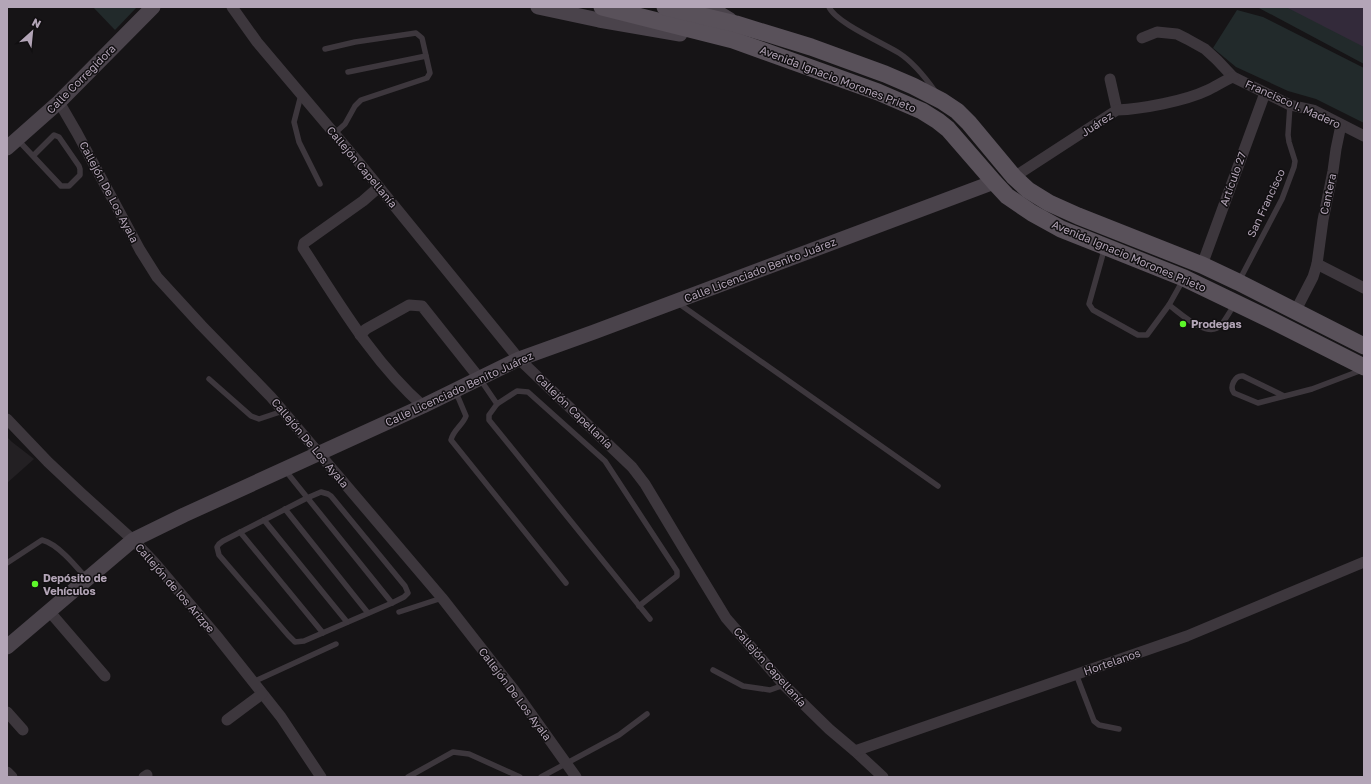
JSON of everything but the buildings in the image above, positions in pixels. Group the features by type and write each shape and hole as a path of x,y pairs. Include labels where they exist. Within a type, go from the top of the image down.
{"main road":[{"name":"Avenida Ignacio Morones Prieto","path":"602,7 811,47 885,74 942,101 956,111 969,123 1014,177 1028,190 1049,203 1202,265 1296,310 1364,346"},
{"name":"Avenida Ignacio Morones Prieto","path":"665,7 735,32 922,111 948,129 1007,196 1061,229 1184,278 1364,368"}],"street":[{"name":"Calle Corregidora","path":"12,144 59,102 153,7"},
{"name":"Callejón Capellanía","path":"232,7 257,42 379,187 519,359 632,467 645,484 726,618 784,685 829,729 855,750 883,777"},
{"path":"538,7 692,37 735,32"},
{"name":"Avenida Ignacio Morones Prieto","path":"707,7 717,12 735,32"},
{"name":"Francisco I. Madero","path":"1142,38 1157,32 1182,36 1197,43 1205,49 1218,60 1233,77 1290,105 1313,110 1364,136"},
{"name":"Juárez","path":"1014,177 1117,110 1135,108 1187,97 1207,90 1233,77"},
{"path":"1110,79 1117,110"},
{"name":"Artículo 27","path":"1202,265 1265,93"},
{"name":"Callejón De Los Ayala","path":"59,102 140,250 157,277 283,411 442,598 514,690 576,777"},
{"name":"Cantera","path":"1296,310 1318,264 1323,220 1341,125"},
{"name":"Calle Licenciado Benito Juárez","path":"7,647 133,540 423,406 519,359 994,182"},
{"path":"379,187 304,243 303,248 360,334 406,391 423,406"},
{"path":"1318,264 1364,288"},
{"path":"360,334 366,329 409,305 422,306 480,378"},
{"name":"Callejón de los Arizpe","path":"7,419 81,493 133,540 154,562 216,635 281,716 322,777"},
{"name":"Hortelanos","path":"855,750 1187,636 1364,562"},
{"path":"49,611 105,676"},
{"path":"227,720 262,694"},
{"path":"7,712 23,730"},
{"path":"7,772 12,777"}],"lane":[{"path":"829,7 837,16 848,24 905,57 942,101"},
{"path":"325,48 416,33 422,38 430,73 428,78 361,100 355,106 345,124 334,134"},
{"path":"348,72 426,56"},
{"path":"301,95 294,122 299,142 320,184"},
{"name":"San Francisco","path":"1238,282 1282,199 1294,167 1295,160 1288,142 1290,105"},
{"path":"12,144 33,156 62,186 69,186 80,175 79,166 59,137 54,135 33,156"},
{"path":"1103,254 1089,304 1093,310 1138,336 1146,335 1169,305 1184,278"},
{"path":"676,301 938,486"},
{"path":"1169,305 1201,328 1210,330 1220,327 1235,303"},
{"path":"1284,396 1243,376 1237,377 1231,388 1234,393 1258,404 1312,389 1364,368"},
{"path":"480,378 497,404"},
{"path":"209,379 251,416 259,419 283,411"},
{"path":"456,390 466,416 452,436 451,440 566,582"},
{"path":"639,606 677,576 677,571 605,461 528,392 517,391 497,404 489,415 488,420 639,606 650,619"},
{"path":"285,470 392,603"},
{"path":"321,492 331,496 405,586 408,593 406,596 392,603 324,633 295,642 217,551 219,544 307,498 321,492"},
{"path":"285,509 368,613"},
{"path":"264,520 347,622"},
{"path":"240,532 324,633"},
{"path":"7,563 42,540 49,542 87,579"},
{"path":"399,612 442,598"},
{"path":"253,682 336,644"},
{"path":"713,670 743,686 770,690 784,685"},
{"path":"1076,674 1094,721 1099,725 1119,729"},
{"path":"541,777 618,735 647,714"},
{"path":"408,777 453,752 469,754 520,777"}],"shaded area":[{"path":"93,7 137,7 115,30"},
{"path":"1252,7 1364,7 1364,64 1259,8"},
{"path":"1286,7 1364,7 1364,47"},
{"path":"1237,10 1263,17 1364,68 1364,123 1316,99 1288,91 1236,67 1213,48"},
{"path":"7,437 34,459 7,483"}],"place":[{"name":"Prodegas","path":"1183,324"},
{"name":"Depósito de Vehículos","path":"35,584"}]}
